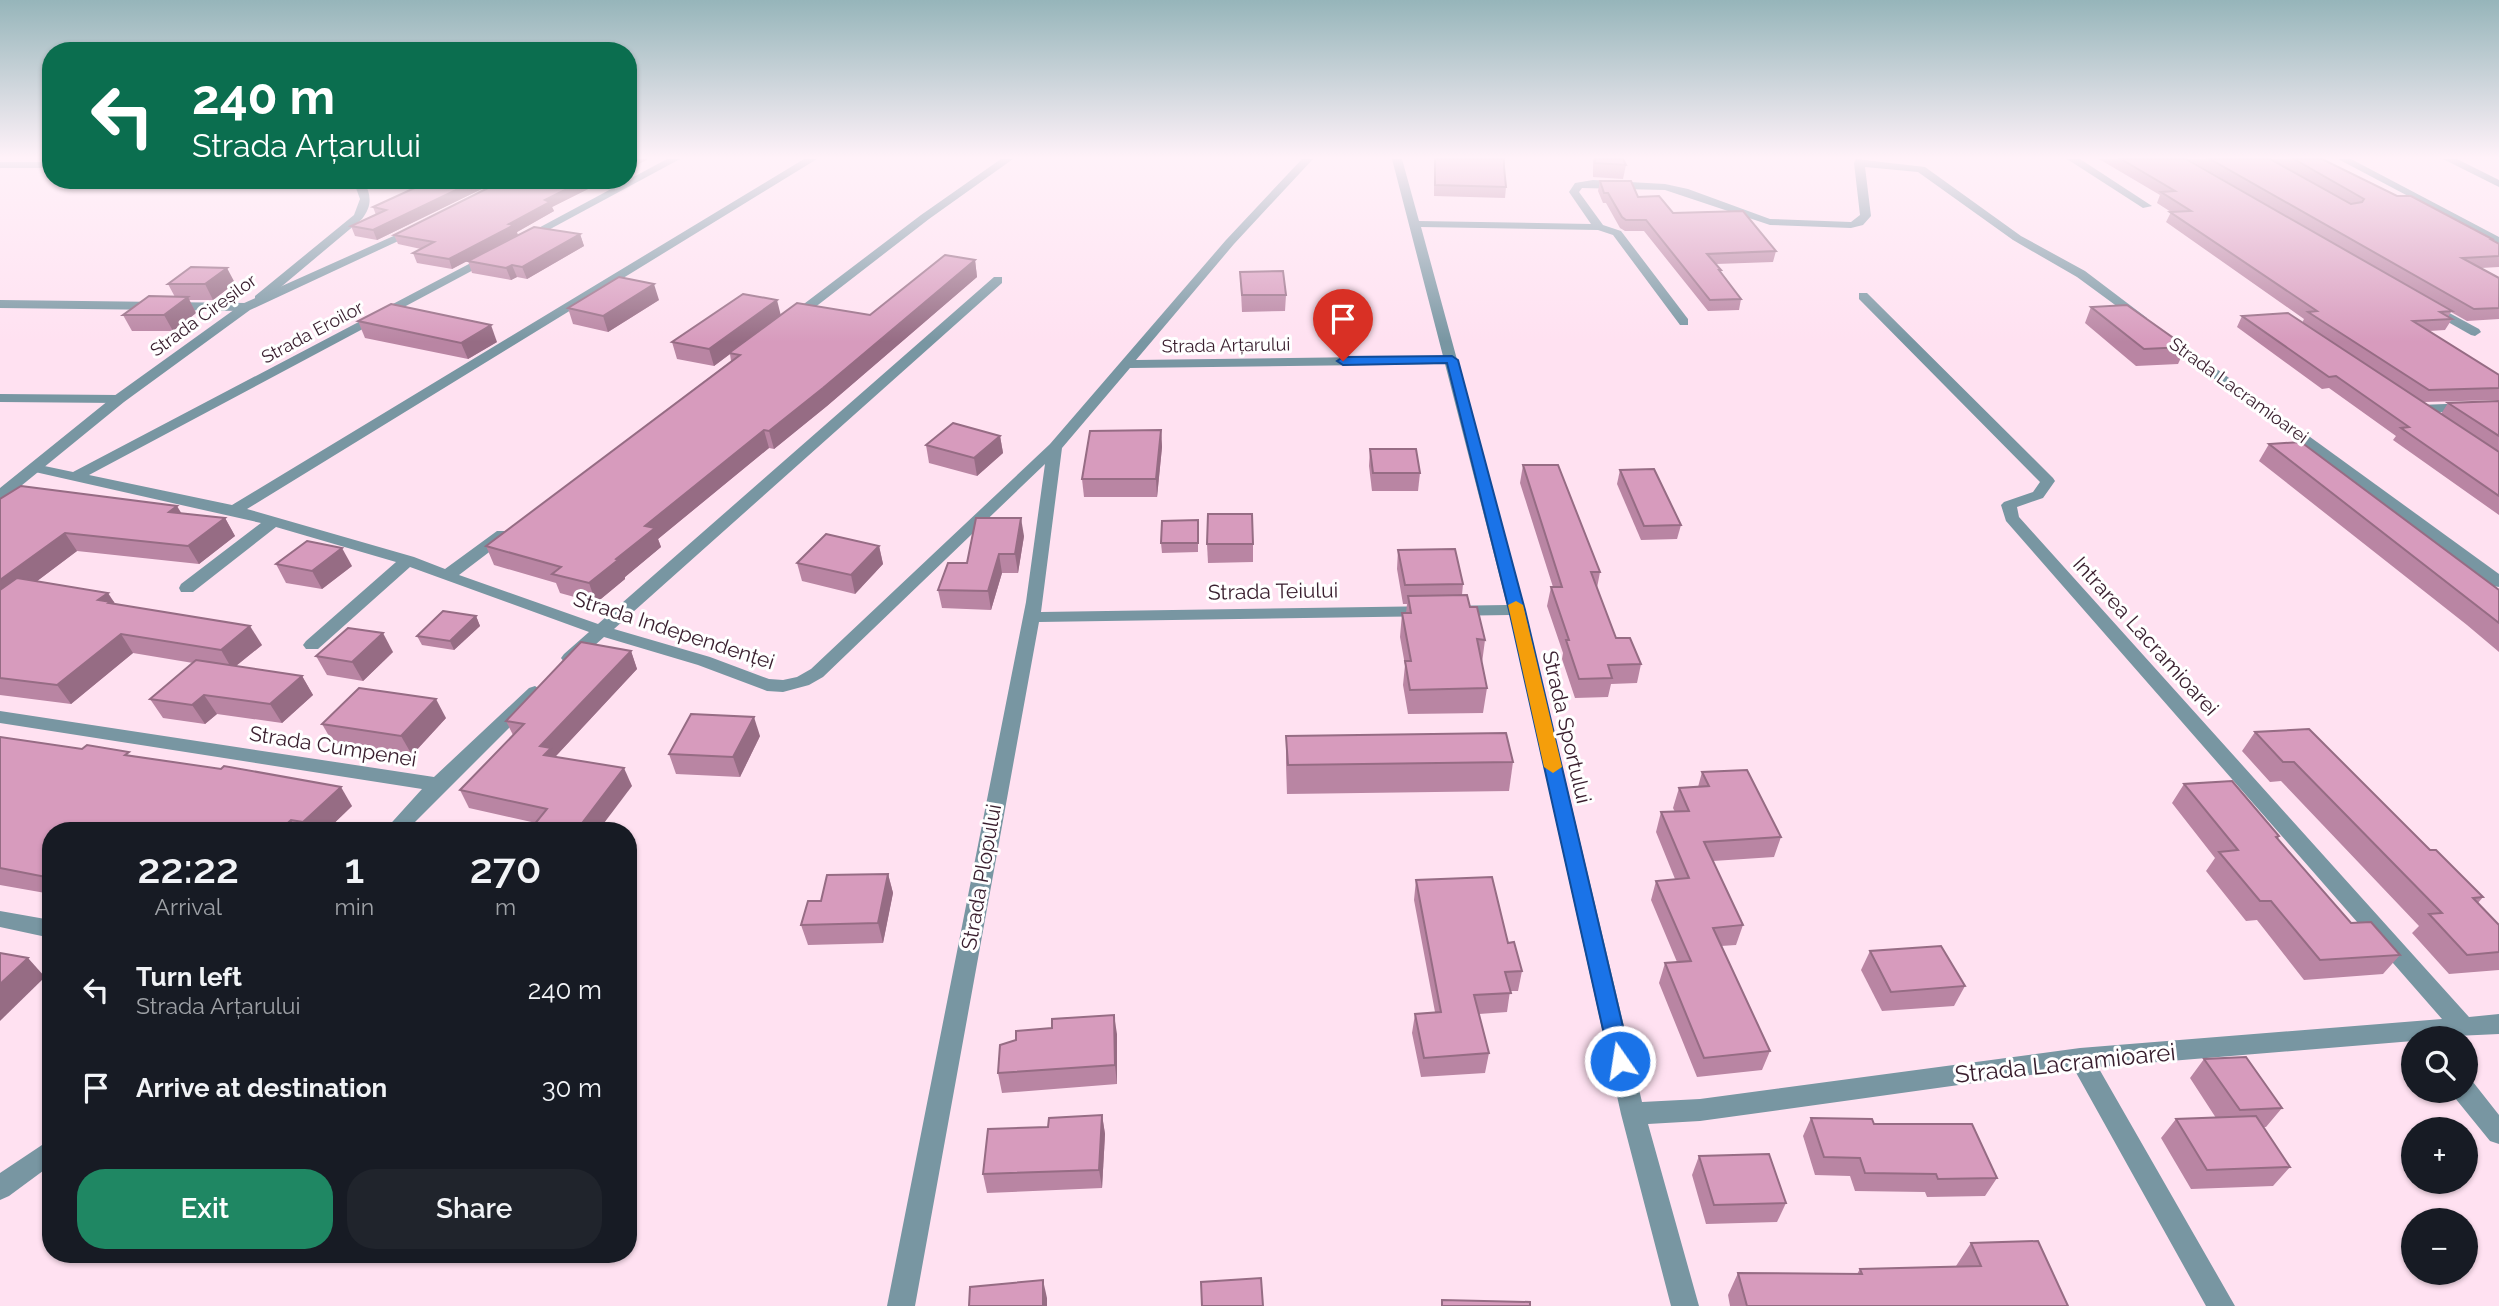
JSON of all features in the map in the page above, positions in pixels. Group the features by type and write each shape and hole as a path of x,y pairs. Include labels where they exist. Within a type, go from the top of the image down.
{"street":[{"name":"Strada Cireșilor","path":"2,493 119,399 259,299 354,220"},
{"name":"Strada Eroilor","path":"76,476 561,220"},
{"path":"234,510 712,220"},
{"path":"777,330 921,220"},
{"name":"Strada Independenței","path":"36,468 234,510 408,560 599,630 704,661 767,685 783,686 803,681 817,673 1055,447 1251,220"},
{"name":"Strada Sportului","path":"1415,220 1517,610 1633,1114 1685,1306"},
{"path":"1594,220 1599,227"},
{"path":"1760,220 1851,225 1863,220"},
{"name":"Strada Lacramioarei","path":"1992,220 2017,238 2081,274 2499,582"},
{"path":"2459,220 2499,241"},
{"path":"259,299 325,273 432,221"},
{"path":"1416,224 1599,227 1617,233 1684,322"},
{"name":"Strada Cumpenei","path":"0,717 438,785 599,630 998,280"},
{"name":"Intrarea Lacramioarei","path":"1863,296 2048,481 2047,488 2040,495 2009,505 2011,518 2463,1026"},
{"path":"2414,297 2475,332"},
{"path":"0,304 246,307"},
{"name":"Strada Arțarului","path":"1126,364 1452,360"},
{"path":"0,398 119,399"},
{"path":"2442,425 2414,406 2499,406"},
{"name":"Strada Plopului","path":"901,1306 1031,617 1055,447"},
{"path":"187,588 272,522"},
{"path":"447,576 513,527"},
{"path":"312,645 408,560"},
{"name":"Strada Teiului","path":"1031,617 1517,610"},
{"path":"403,822 438,785"},
{"path":"0,919 42,927"},
{"name":"Strada Lacramioarei","path":"2463,1026 2499,1024"},
{"name":"Strada Lacramioarei","path":"1633,1114 1700,1111 2080,1058 2401,1035"},
{"path":"2080,1058 2221,1306"},
{"path":"2475,1103 2499,1133"},
{"path":"0,1188 42,1157"}],"building":[{"path":"364,220 394,220 373,230 351,226"},
{"path":"424,220 517,220 509,224 514,225 449,259 413,253 434,242 394,235"},
{"path":"1626,220 1750,220 1776,251 1707,254 1741,299 1710,300 1646,220"},
{"path":"2182,220 2293,220 2452,311 2440,312 2452,319 2413,321 2499,375 2499,388 2429,390 2308,312 2317,311"},
{"path":"2317,220 2456,220 2494,240 2499,244 2499,256 2462,258 2499,278 2499,308 2474,309"},
{"path":"534,227 580,234 522,267 512,265 506,268 468,261"},
{"path":"945,255 975,260 823,388 769,431 764,430 645,526 655,528 589,583 552,574 561,567 486,546 740,355 729,353 797,303 870,315"},
{"path":"191,267 227,268 205,284 168,284"},
{"path":"1283,271 1286,295 1242,295 1240,272"},
{"path":"619,277 654,284 603,316 568,308"},
{"path":"743,294 777,300 709,349 672,342"},
{"path":"149,296 188,297 164,315 123,315"},
{"path":"391,304 491,325 461,343 358,321"},
{"path":"2127,305 2186,347 2144,349 2091,307"},
{"path":"2288,313 2499,452 2499,496 2401,428 2409,427 2336,376 2329,377 2242,316"},
{"path":"2499,401 2499,436 2448,403"},
{"path":"953,423 1000,436 974,458 926,445"},
{"path":"1161,430 1156,479 1082,479 1090,431"},
{"path":"2301,442 2499,590 2499,623 2269,444"},
{"path":"1370,449 1416,449 1420,473 1373,473"},
{"path":"1523,465 1558,465 1600,572 1591,572 1616,638 1630,638 1641,664 1608,665 1612,678 1579,679 1551,587 1562,587"},
{"path":"1654,469 1681,525 1644,526 1620,470"},
{"path":"21,486 177,506 169,512 225,518 188,546 65,533 0,580 0,499"},
{"path":"1208,514 1252,514 1253,544 1207,544"},
{"path":"976,518 1021,518 1015,554 999,554 988,591 938,590 948,563 967,563"},
{"path":"1198,520 1198,543 1161,543 1162,521"},
{"path":"826,534 879,546 851,575 797,563"},
{"path":"307,541 342,548 312,571 276,564"},
{"path":"1455,549 1463,584 1405,585 1398,550"},
{"path":"17,578 108,593 98,600 111,602 109,603 250,626 221,650 121,634 57,685 0,678 0,590"},
{"path":"1467,595 1470,607 1477,607 1485,640 1477,639 1487,688 1410,690 1405,661 1411,661 1402,613 1411,613 1408,596"},
{"path":"443,611 476,616 450,641 417,636"},
{"path":"348,628 383,633 352,662 316,656"},
{"path":"581,642 631,651 540,746 551,748 544,755 624,768 583,822 536,822 547,809 460,790 524,724 506,721"},
{"path":"196,660 302,676 270,704 204,695 192,705 150,699"},
{"path":"359,688 436,699 401,736 322,724"},
{"path":"691,714 754,717 733,757 669,754"},
{"path":"2309,729 2430,850 2436,850 2483,897 2473,898 2499,925 2499,952 2467,955 2429,914 2442,913 2294,762 2283,762 2255,732"},
{"path":"1506,733 1513,762 1288,765 1286,736"},
{"path":"0,737 82,749 87,745 129,752 125,755 221,769 224,766 341,787 303,822 42,822 42,876 0,868"},
{"path":"1747,770 1781,837 1704,842 1743,925 1713,928 1770,1051 1704,1058 1665,963 1691,961 1656,881 1689,878 1661,812 1689,811 1679,788 1709,786 1702,772"},
{"path":"2232,781 2279,836 2276,837 2351,923 2371,922 2400,955 2320,960 2271,901 2260,901 2219,852 2238,850 2184,784"},
{"path":"888,874 878,923 801,925 808,901 821,901 827,875"},
{"path":"1492,877 1508,943 1514,942 1522,971 1505,972 1511,993 1474,995 1489,1053 1424,1058 1415,1014 1441,1012 1416,880"},
{"path":"1941,946 1965,986 1891,992 1870,951"},
{"path":"0,953 28,958 0,984"},
{"path":"1114,1015 1115,1065 998,1073 1000,1045 1016,1040 1016,1031 1052,1028 1052,1019"},
{"path":"2246,1057 2282,1108 2240,1110 2204,1059"},
{"path":"1102,1115 1099,1170 983,1174 988,1129 1048,1127 1049,1118"},
{"path":"2256,1116 2290,1167 2207,1170 2176,1119"},
{"path":"1811,1118 1872,1119 1874,1124 1972,1124 1997,1178 1938,1179 1936,1174 1865,1173 1860,1158 1824,1157"},
{"path":"1769,1154 1786,1203 1714,1205 1699,1156"},
{"path":"2038,1241 2068,1306 1747,1306 1738,1273 1862,1274 1860,1269 1981,1266 1971,1243"},
{"path":"1261,1278 1263,1306 1202,1306 1201,1282"},
{"path":"1043,1280 1043,1306 969,1306 970,1287"},
{"path":"1442,1300 1530,1302 1530,1306 1442,1306"}],"slow traffic":[{"path":"1516,605 1553,767"}],"route":[{"path":"1343,361 1452,360 1517,610 1620,1061"}]}
